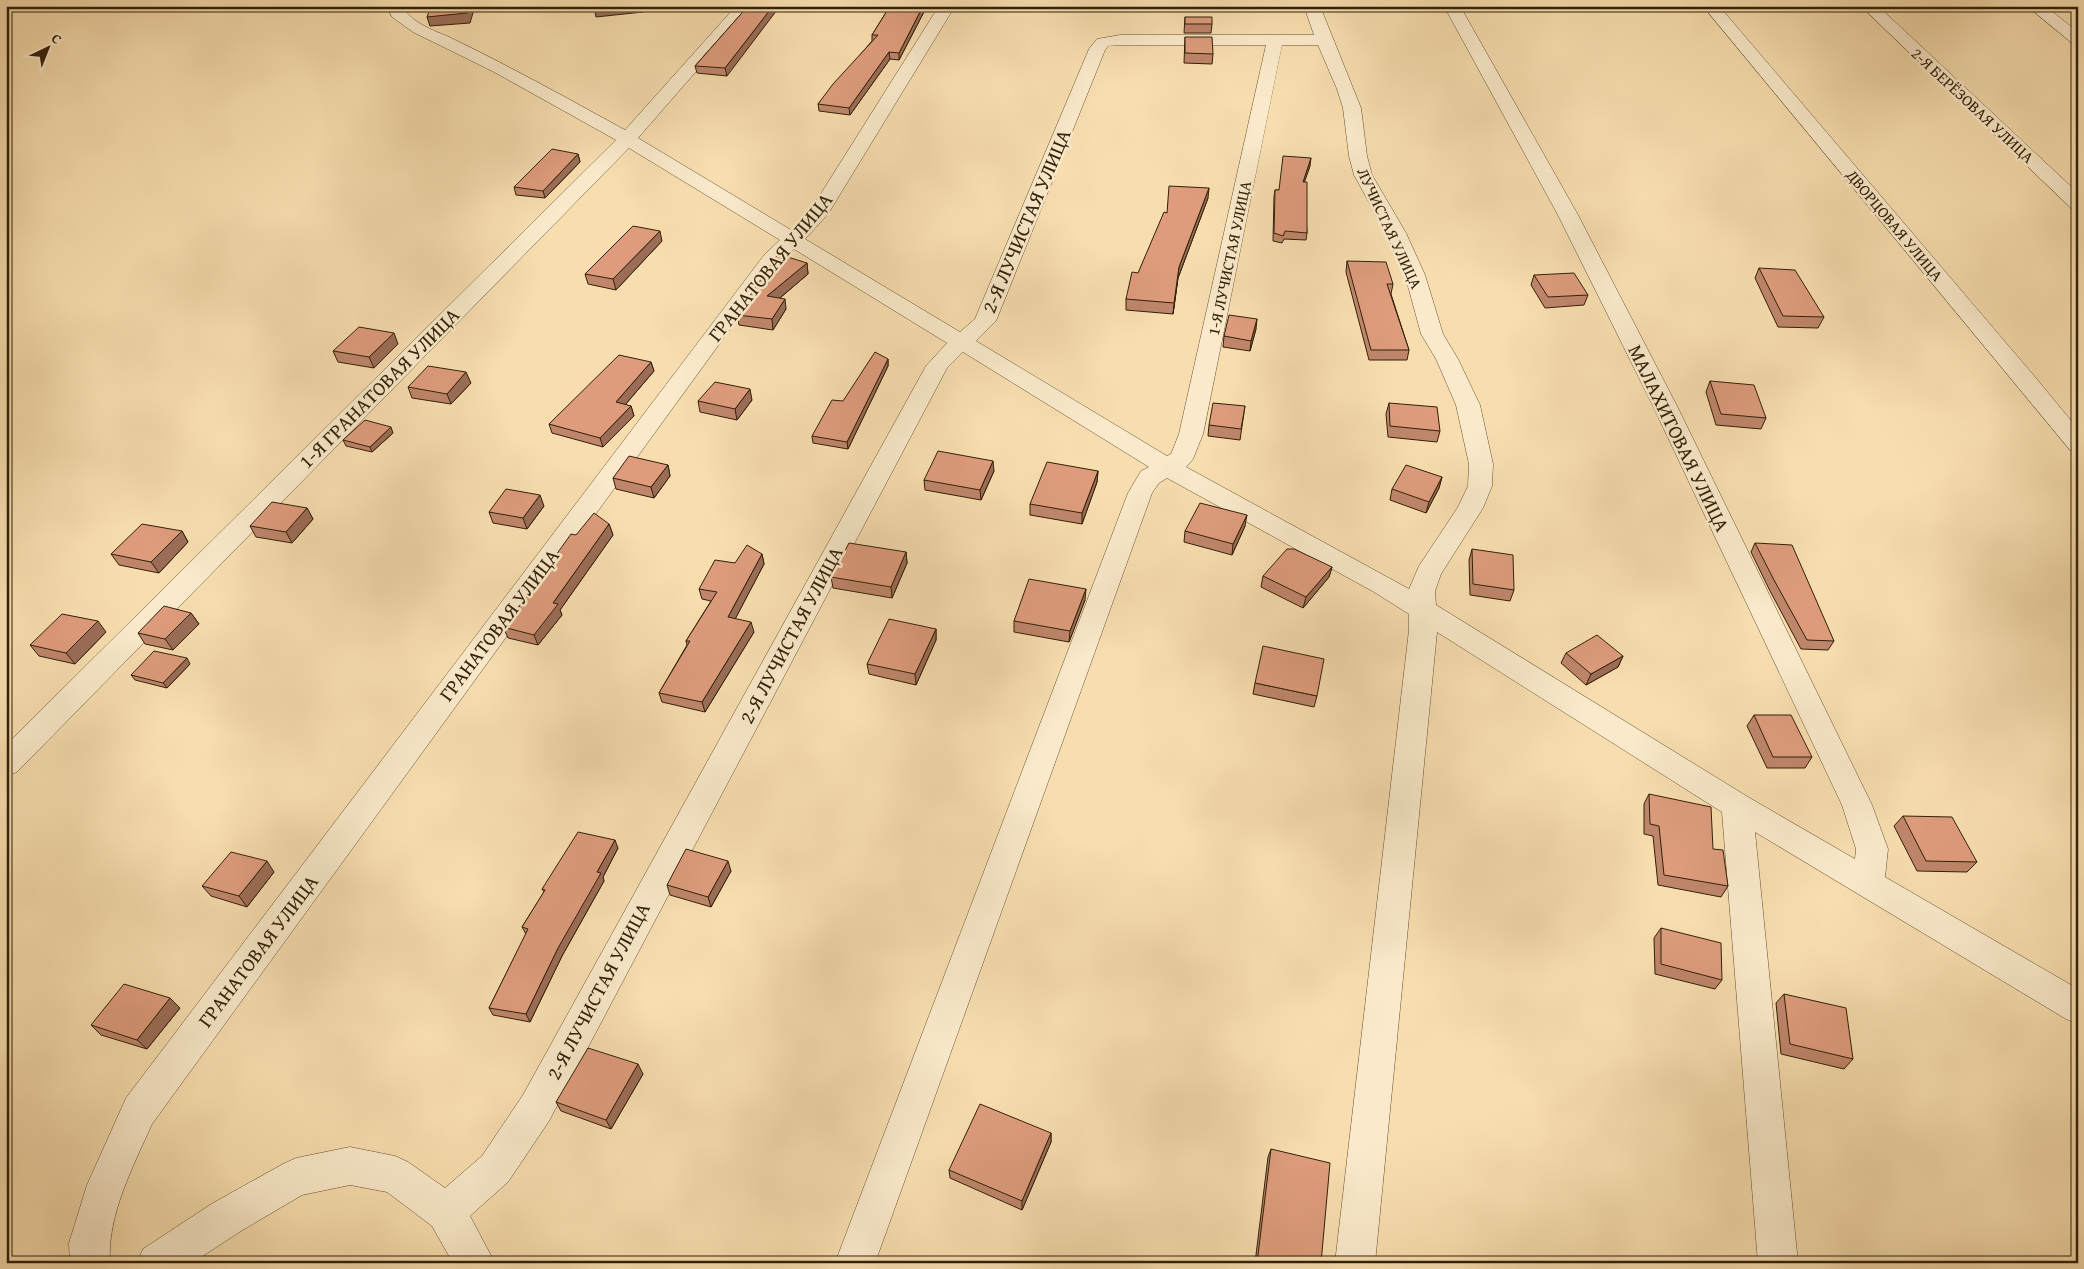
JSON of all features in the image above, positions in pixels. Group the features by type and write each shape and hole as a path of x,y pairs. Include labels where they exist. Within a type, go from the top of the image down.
{"street":[{"path":"395,6 398,14 419,29 500,68 627,139 1167,467 1384,585 1737,806 2078,1008"},
{"name":"1-Я ГРАНАТОВАЯ УЛИЦА","path":"6,764 627,139 745,6"},
{"name":"ГРАНАТОВАЯ УЛИЦА","path":"90,1263 89,1243 106,1185 139,1111 772,258 792,238 806,228 818,214 947,6"},
{"name":"ЛУЧИСТАЯ УЛИЦА","path":"1312,6 1350,102 1358,156 1363,175 1396,234 1415,275 1432,334 1447,359 1468,405 1481,464 1480,486 1470,508 1428,573 1422,591 1421,644 1355,1263"},
{"name":"МАЛАХИТОВАЯ УЛИЦА","path":"1452,6 1582,241 1665,406 1857,805 1872,848 1868,883"},
{"name":"ДВОРЦОВАЯ УЛИЦА","path":"1711,6 2078,445"},
{"name":"2-Я БЕРЁЗОВАЯ УЛИЦА","path":"1869,6 2078,204"},
{"path":"2035,6 2078,40"},
{"path":"1275,40 1324,40"},
{"name":"2-Я ЛУЧИСТАЯ УЛИЦА","path":"446,1212 495,1169 536,1108 937,366 949,351 975,331 984,321 1097,49 1103,42 1275,40"},
{"name":"1-Я ЛУЧИСТАЯ УЛИЦА","path":"854,1263 1140,493 1150,477 1181,459 1191,434 1275,40"},
{"path":"1737,806 1778,1263"},
{"path":"157,1263 227,1217 296,1177 350,1166 395,1175 446,1212 475,1263"}],"building":[{"path":"431,6 469,6 467,13 427,17"},
{"path":"748,6 773,6 725,68 695,66"},
{"path":"890,6 923,6 899,53 889,52 849,108 818,104 833,84 878,35 872,35"},
{"path":"1185,17 1212,17 1212,24 1185,24"},
{"path":"1185,37 1212,37 1213,54 1185,53"},
{"path":"552,149 578,154 543,191 514,187"},
{"path":"1283,156 1311,158 1303,182 1307,182 1307,233 1285,231 1283,236 1274,233 1275,190 1279,190"},
{"path":"1169,186 1209,188 1179,267 1174,303 1126,299 1132,272 1138,273 1164,212 1167,213"},
{"path":"633,226 660,231 613,279 585,274"},
{"path":"778,254 807,263 767,296 785,299 772,319 737,315"},
{"path":"1347,261 1386,262 1393,284 1387,284 1409,350 1371,350"},
{"path":"1759,268 1795,270 1824,317 1783,316"},
{"path":"1574,273 1588,295 1548,297 1534,275"},
{"path":"1229,315 1257,319 1251,341 1224,336"},
{"path":"359,327 394,333 369,357 333,351"},
{"path":"875,352 888,359 847,442 812,436 832,400 843,401"},
{"path":"619,355 651,362 616,402 631,406 600,438 549,424"},
{"path":"428,366 466,372 447,394 408,387"},
{"path":"1710,381 1754,385 1766,418 1721,414"},
{"path":"715,382 750,389 735,409 698,401"},
{"path":"1213,403 1245,406 1241,429 1209,425"},
{"path":"1389,403 1437,407 1440,431 1390,426"},
{"path":"365,420 391,427 370,447 343,440"},
{"path":"938,451 993,461 980,490 924,480"},
{"path":"629,456 668,465 651,487 613,478"},
{"path":"1047,462 1098,471 1082,513 1030,504"},
{"path":"1406,465 1442,477 1429,502 1392,489"},
{"path":"506,489 540,495 523,518 489,512"},
{"path":"272,502 307,508 286,532 250,526"},
{"path":"1200,503 1247,515 1233,544 1185,531"},
{"path":"594,513 609,524 553,603 558,604 534,635 503,627 554,562 551,562 571,534 576,535"},
{"path":"142,524 182,531 151,562 111,554"},
{"path":"849,543 906,552 891,587 831,577"},
{"path":"1755,543 1792,545 1834,641 1807,640"},
{"path":"747,545 762,554 728,617 751,622 702,702 659,693 690,641 686,641 717,592 699,589 715,560 735,563"},
{"path":"1287,549 1294,549 1332,567 1306,597 1263,576"},
{"path":"1472,549 1513,555 1514,590 1473,584"},
{"path":"1029,579 1086,589 1070,631 1014,621"},
{"path":"164,606 191,613 165,639 138,633"},
{"path":"62,614 98,621 66,653 30,645"},
{"path":"889,619 936,629 915,674 867,664"},
{"path":"1597,635 1623,656 1591,674 1566,653"},
{"path":"1263,646 1324,659 1317,696 1255,683"},
{"path":"154,651 187,658 163,683 131,675"},
{"path":"1754,715 1791,715 1812,757 1773,757"},
{"path":"1649,794 1711,807 1713,849 1723,850 1728,886 1664,875 1659,826 1650,824"},
{"path":"1903,816 1952,817 1977,862 1926,861"},
{"path":"578,832 615,840 597,872 601,873 558,948 526,1014 489,1008 528,929 522,927 545,890 542,889"},
{"path":"686,849 728,861 708,897 667,885"},
{"path":"231,852 267,861 239,896 202,886"},
{"path":"1661,928 1721,943 1722,980 1661,964"},
{"path":"124,984 170,998 137,1040 91,1025"},
{"path":"1784,994 1846,1008 1853,1059 1790,1044"},
{"path":"588,1048 638,1064 606,1120 556,1102"},
{"path":"980,1104 1051,1133 1022,1201 949,1170"},
{"path":"1271,1149 1330,1163 1321,1263 1257,1263"}]}
